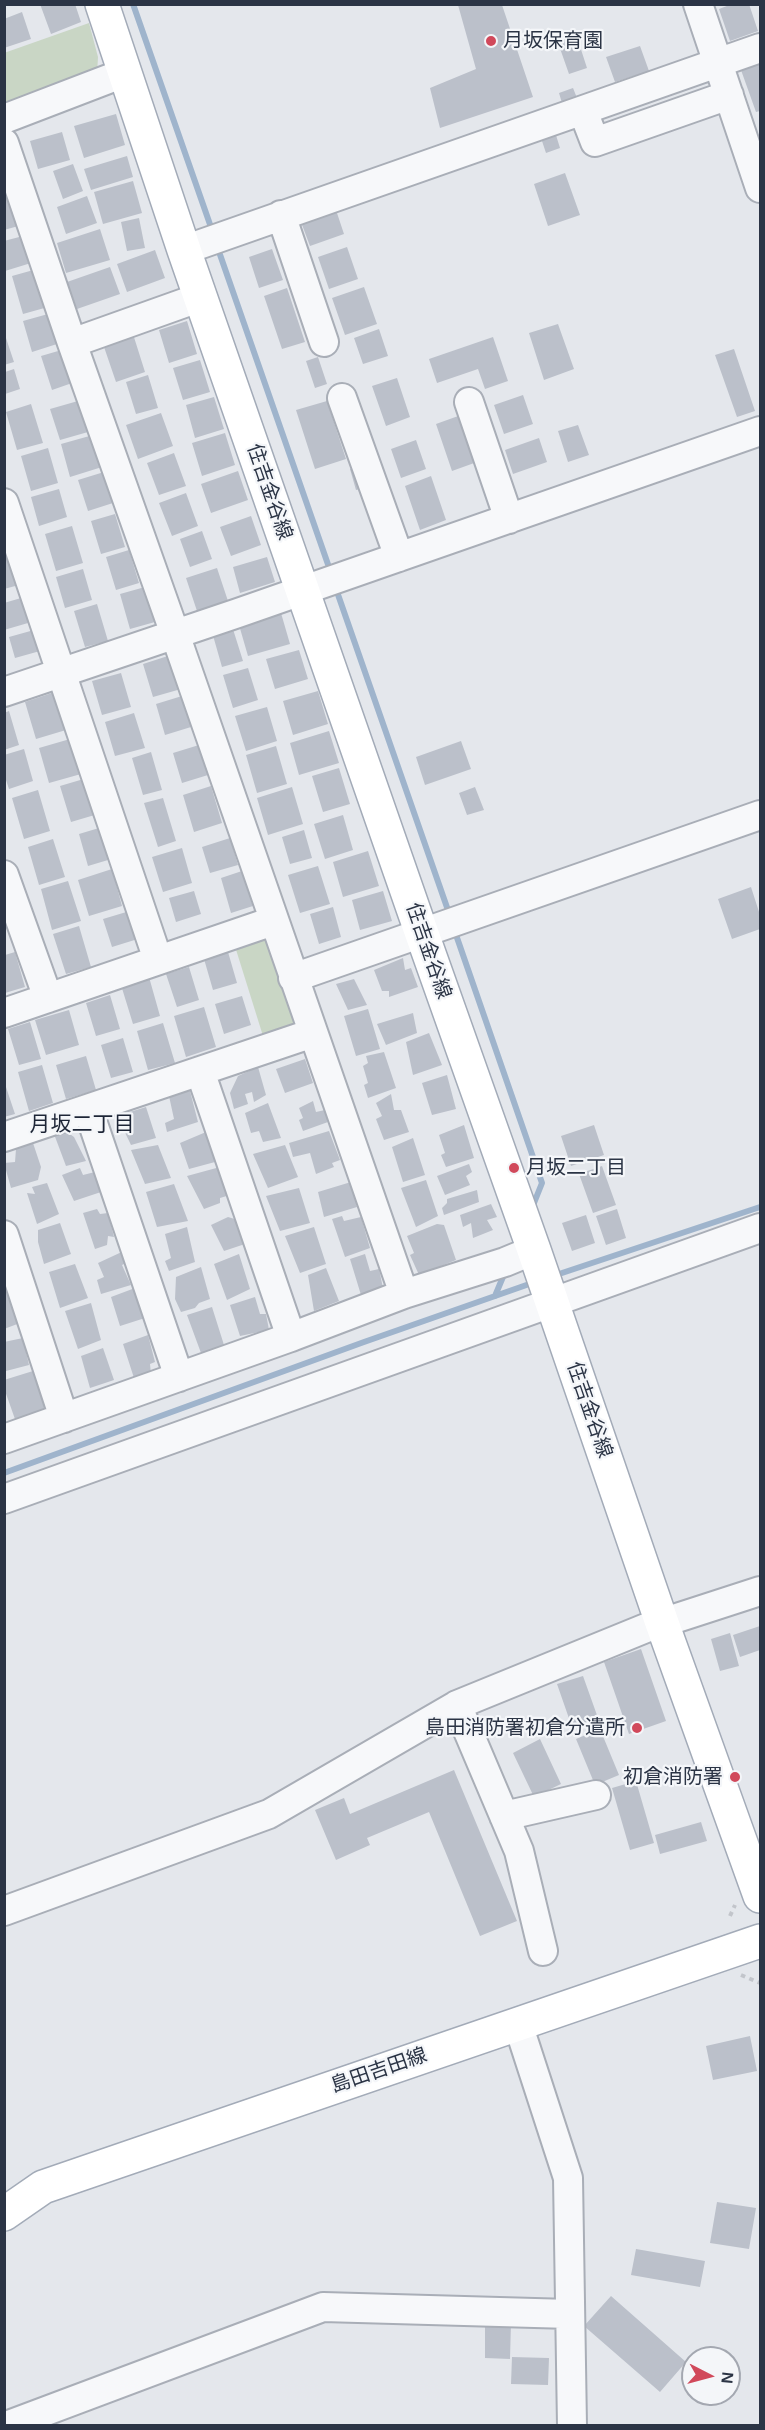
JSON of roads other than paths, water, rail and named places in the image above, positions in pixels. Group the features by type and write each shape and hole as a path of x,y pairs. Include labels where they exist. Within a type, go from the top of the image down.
{"main road":[{"name":"住吉金谷線","path":"102,4 124,73 204,242 201,297 312,587 430,932 519,1207 533,1269 760,1896"},
{"name":"島田吉田線","path":"4,2214 44,2187 760,1941"}],"street":[{"path":"698,4 760,188"},
{"path":"204,242 760,48"},
{"path":"4,119 124,73"},
{"path":"583,111 595,142 729,95"},
{"path":"4,143 10,178 72,343 175,634 404,1294"},
{"path":"281,215 324,342"},
{"path":"72,343 201,297"},
{"path":"342,398 399,557"},
{"path":"469,402 509,519"},
{"path":"4,692 509,519 760,430"},
{"path":"4,503 158,960"},
{"path":"293,978 466,920 760,815"},
{"path":"4,875 48,998"},
{"path":"4,1013 273,921"},
{"path":"4,1137 313,1033"},
{"path":"200,1071 291,1337"},
{"path":"88,1109 179,1377"},
{"path":"4,1439 291,1337 404,1294 760,1228"},
{"path":"4,1235 64,1418"},
{"path":"4,1499 533,1269"},
{"path":"4,1911 269,1814 457,1705 662,1623 760,1591"},
{"path":"457,1705 519,1851 543,1951"},
{"path":"504,1816 596,1795"},
{"path":"518,2024 568,2178 572,2426"},
{"path":"6,2426 323,2307 570,2314"}],"waterway":[{"path":"133,4 213,233"},
{"path":"217,246 331,573"},
{"path":"335,586 450,916"},
{"path":"454,929 542,1183 532,1208"},
{"path":"553,1276 760,1207"},
{"path":"495,1296 505,1272"},
{"path":"4,1473 535,1282"}],"place":[{"name":"月坂保育園","path":"491,41"},
{"name":"月坂二丁目","path":"514,1168"},
{"name":"島田消防署初倉分遣所","path":"637,1728"},
{"name":"初倉消防署","path":"735,1777"}],"district":[{"name":"月坂二丁目","path":"82,1125"}]}
